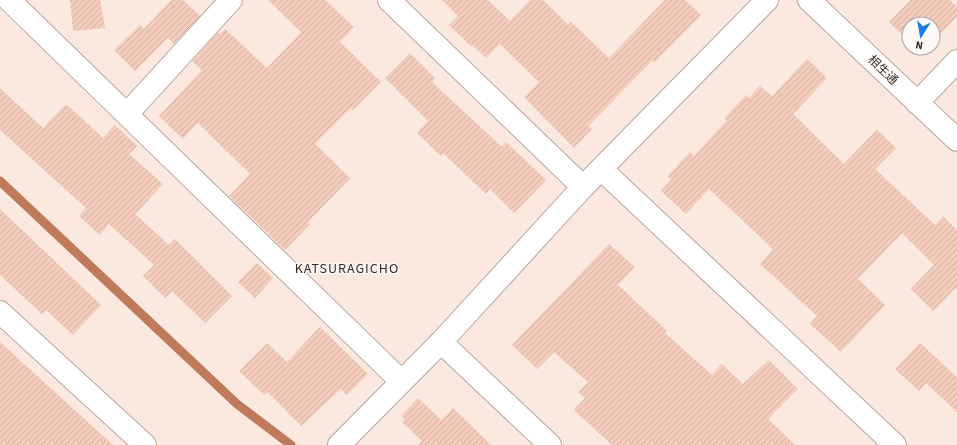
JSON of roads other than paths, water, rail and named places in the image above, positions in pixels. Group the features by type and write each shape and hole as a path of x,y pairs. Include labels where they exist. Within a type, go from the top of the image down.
{"street":[{"path":"9,0 401,381"},
{"path":"127,114 231,0"},
{"path":"389,0 583,187"},
{"path":"339,445 441,342 583,187 767,0"},
{"name":"相生通","path":"809,0 957,140"},
{"path":"917,103 957,61"},
{"path":"601,169 895,445"},
{"path":"0,312 145,445"},
{"path":"441,342 550,445"}],"waterway":[{"path":"0,181 237,404 291,445"}],"district":[{"name":"KATSURAGICHO","path":"347,268"}]}
